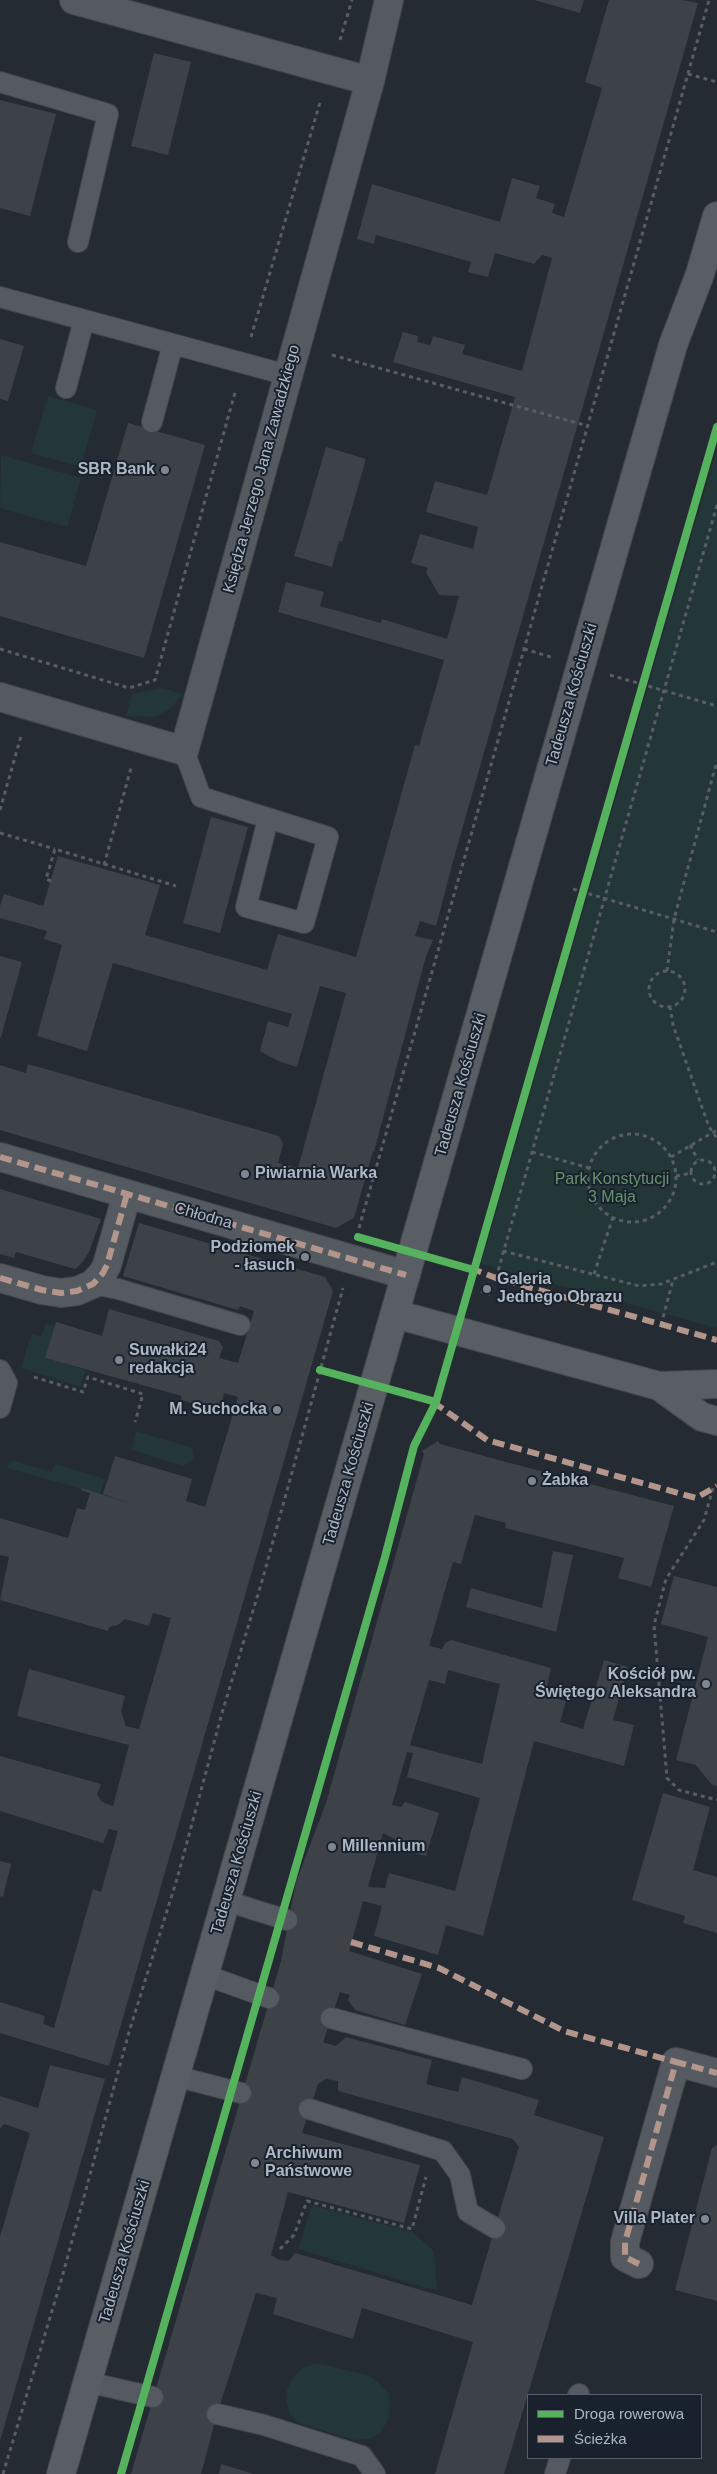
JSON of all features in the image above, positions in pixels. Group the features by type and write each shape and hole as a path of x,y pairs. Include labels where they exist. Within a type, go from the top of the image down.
{"street":[{"path":"74,0 370,81"},
{"name":"Księdza Jerzego Jana Zawadzkiego","path":"184,751 370,81 389,0"},
{"name":"Tadeusza Kościuszki","path":"61,2474 672,346 700,274 717,216"},
{"path":"0,697 184,751"},
{"name":"Chłodna","path":"0,1157 406,1275"},
{"path":"0,1278 42,1290 61,1293 77,1291 93,1284 103,1273 107,1265 127,1194"},
{"path":"395,1314 658,1386 717,1384"},
{"path":"658,1386 702,1417 717,1421"},
{"path":"639,2264 625,2256 624,2242 676,2062 717,2073"}],"lane":[{"path":"0,82 108,114 78,242"},
{"path":"0,297 287,375"},
{"path":"66,388 84,320"},
{"path":"152,422 173,344"},
{"path":"184,751 201,797 268,818 328,837 304,923 246,907 268,818"},
{"path":"93,1284 118,1289 240,1325"},
{"path":"0,1370 7,1383 0,1408"},
{"path":"226,1902 287,1920"},
{"path":"205,1975 269,1998"},
{"path":"331,2018 522,2069"},
{"path":"175,2076 241,2093"},
{"path":"309,2109 443,2151 460,2175 468,2212 495,2228"},
{"path":"87,2382 153,2397"},
{"path":"217,2414 264,2425 362,2456 374,2474"},
{"path":"555,2474 560,2459"}],"path":[{"path":"0,649 129,688 155,680 243,363 352,0"},
{"path":"3,2474 60,2281 129,2032 177,1879 222,1712 262,1581 351,1259 709,0"},
{"path":"688,74 717,82"},
{"path":"332,355 588,426"},
{"path":"496,1278 717,505"},
{"path":"524,649 552,658"},
{"path":"607,674 717,706"},
{"path":"640,694 645,675"},
{"path":"0,810 24,726"},
{"path":"104,865 140,738"},
{"path":"668,971 674,919 717,761"},
{"path":"0,832 176,886"},
{"path":"51,881 46,879 55,849"},
{"path":"580,901 586,882"},
{"path":"573,889 717,932"},
{"path":"668,971 678,975 684,985 683,996 680,1001 670,1006 659,1005 654,1001 649,990 652,979 656,974 668,971"},
{"path":"670,1006 673,1025 713,1133 717,1138"},
{"path":"671,1157 717,1130"},
{"path":"636,1134 650,1138 663,1146 671,1157 676,1176 672,1198 664,1209 653,1217 627,1222 603,1211 595,1201 590,1190 589,1168 597,1152 608,1142 621,1136 636,1134"},
{"path":"690,1146 698,1161"},
{"path":"532,1152 589,1168"},
{"path":"706,1160 713,1164 715,1175 708,1184 695,1182 691,1173 692,1167 698,1161 706,1160"},
{"path":"713,1164 717,1160"},
{"path":"676,1176 691,1173"},
{"path":"594,1274 613,1217"},
{"path":"503,1251 639,1286 651,1286 673,1280 717,1262"},
{"path":"661,1325 673,1280"},
{"path":"28,1375 83,1392 88,1377 143,1394 135,1422"},
{"path":"717,1493 713,1488 704,1520 670,1569 654,1625 667,1778 679,1790 717,1800"},
{"path":"280,2248 294,2235 307,2200 412,2229 428,2169"}],"green space":[{"path":"48,396 97,410 81,467 31,453"},
{"name":"Park Konstytucji 3 Maja","path":"717,448 717,1328 481,1264"},
{"path":"1,455 81,478 67,527 0,508"},
{"path":"162,688 183,694 170,709 155,717 126,716 132,694"},
{"path":"46,1323 55,1326 45,1358 86,1370 80,1387 21,1368 31,1334 41,1337"},
{"path":"136,1431 192,1448 194,1459 183,1466 132,1450"},
{"path":"14,1461 52,1472 55,1464 105,1479 100,1494 7,1468 9,1462"},
{"path":"312,2205 412,2232 434,2251 437,2291 298,2249"},
{"path":"316,2363 370,2376 378,2382 389,2394 390,2407 388,2420 381,2432 370,2439 354,2440 298,2423 290,2414 286,2401 287,2390 292,2379 302,2368"}],"building":[{"path":"534,0 584,0 580,13"},
{"path":"609,0 683,0 698,3 436,926 420,921 415,936 433,940 426,956 374,1152 354,1218 336,1228 0,1130 0,1065 26,1073 28,1064 279,1136 283,1144 278,1163 298,1168 346,993 320,986 297,1067 278,1061 260,1051 268,1021 288,1027 292,1014 113,963 87,1051 37,1036 62,945 44,939 47,931 0,918 0,906 4,894 43,906 58,856 160,885 145,935 267,970 278,934 356,957 415,745 419,746 444,660 278,612 286,582 324,592 320,606 381,623 382,619 447,639 459,596 439,595 426,572 428,568 411,563 420,534 473,549 478,527 426,512 435,481 487,495 515,397 393,362 403,332 418,336 417,342 430,345 433,336 465,345 462,354 522,371 552,258 542,255 534,264 495,253 488,277 468,272 471,262 416,246 376,235 374,244 357,239 372,184 500,222 512,178 540,186 536,198 555,204 552,213 564,217 602,88 585,82"},
{"path":"154,53 191,62 168,155 131,146"},
{"path":"0,100 56,114 30,216 0,208"},
{"path":"0,339 24,346 8,401 0,399"},
{"path":"128,423 205,445 144,658 0,616 0,542 86,566"},
{"path":"326,447 366,459 342,542 339,541 332,567 294,556"},
{"path":"211,817 248,827 220,933 183,923"},
{"path":"0,956 22,962 1,1037 0,1037"},
{"path":"0,1189 101,1219 89,1252 82,1263 75,1269 16,1252 14,1258 0,1254"},
{"path":"139,1223 325,1277 333,1291 109,2066 0,2033 0,2002 45,2016 43,2024 54,2028 93,1889 101,1892 118,1831 109,1829 103,1843 0,1811 0,1756 101,1784 97,1794 102,1802 113,1806 129,1745 17,1716 29,1669 125,1696 121,1711 126,1726 139,1729 171,1618 153,1613 149,1626 125,1619 118,1625 109,1627 108,1631 0,1600 9,1557 0,1555 0,1518 68,1538 77,1508 85,1510 90,1493 81,1490 82,1488 135,1505 103,1494 115,1456 192,1479 186,1501 205,1507 238,1397 224,1393 221,1407 216,1410 181,1400 182,1396 45,1358 56,1322 102,1336 109,1309 219,1341 223,1347 219,1358 238,1363 254,1311 240,1306 238,1310 123,1276"},
{"name":"Galeria Jednego Obrazu","path":"484,1283 493,1286 490,1296 480,1293"},
{"path":"438,1441 440,1444 674,1506 651,1587 618,1578 624,1558 505,1528 506,1523 475,1515 461,1564 453,1562 429,1646 442,1649 445,1643 451,1640 551,1668 545,1696 566,1701 560,1722 583,1729 604,1660 628,1667 613,1720 634,1725 624,1766 534,1741 483,1936 446,1925 438,1955 374,1936 382,1906 363,1901 349,1951 422,1974 405,2025 355,2010 348,2000 350,1995 340,1992 323,2042 336,2046 346,2037 432,2060 426,2084 458,2092 462,2077 539,2100 534,2115 604,2137 504,2474 435,2474 473,2342 362,2308 353,2339 273,2314 277,2298 256,2293 217,2414 201,2474 131,2474 281,1961 296,1882 326,1803 424,1454 422,1451","holes":["448,1670 500,1684 482,1764 410,1745 429,1680 445,1684","407,1752 413,1753 407,1777 480,1798 455,1891 389,1873 385,1888 368,1887 383,1833 396,1840 397,1848 426,1856 439,1813 405,1802 401,1807 392,1805","326,2079 338,2081 338,2091 513,2139 519,2147 472,2305 295,2253 289,2261 279,2260 271,2255 288,2192 404,2223 420,2165 302,2133 318,2084"]},
{"path":"553,1551 573,1555 556,1632 466,1607 471,1588 542,1608"},
{"name":"Kościół pw. Świętego Aleksandra","path":"674,1576 717,1587 717,1786 712,1785 696,1765 676,1760 708,1637 661,1624"},
{"path":"663,1793 710,1807 693,1870 717,1877 717,1933 683,1923 685,1916 632,1900"},
{"path":"0,1861 11,1864 3,1897 0,1896"},
{"path":"50,2065 105,2079 0,2441 0,2237 30,2133 4,2124 0,2129 0,2096 38,2108"},
{"name":"Villa Plater","path":"717,2145 717,2301 675,2290 712,2148"},
{"path":"221,2464 254,2474 219,2474"}],"marked path":[{"path":"0,1157 406,1275"},
{"path":"0,1278 42,1290 61,1293 77,1291 93,1284 103,1273 107,1265 127,1194"},
{"path":"470,1268 496,1278 717,1340"},
{"path":"433,1402 487,1440 696,1498 717,1486"},
{"path":"351,1942 439,1968 564,2031 676,2062"},
{"path":"639,2264 625,2257 625,2242 676,2062 717,2073"}],"cycle path":[{"path":"121,2474 385,1557 414,1446 436,1402 717,427"},
{"path":"358,1237 474,1270"},
{"path":"320,1370 436,1402"}],"place":[{"name":"SBR Bank","path":"165,470"},
{"name":"Piwiarnia Warka","path":"245,1174"},
{"name":"Podziomek - łasuch","path":"305,1257"},
{"name":"Galeria Jednego Obrazu","path":"487,1289"},
{"name":"Suwałki24 redakcja","path":"119,1360"},
{"name":"M. Suchocka","path":"277,1410"},
{"name":"Żabka","path":"532,1481"},
{"name":"Kościół pw. Świętego Aleksandra","path":"706,1684"},
{"name":"Millennium","path":"332,1847"},
{"name":"Archiwum Państwowe","path":"255,2163"},
{"name":"Villa Plater","path":"705,2219"}]}
